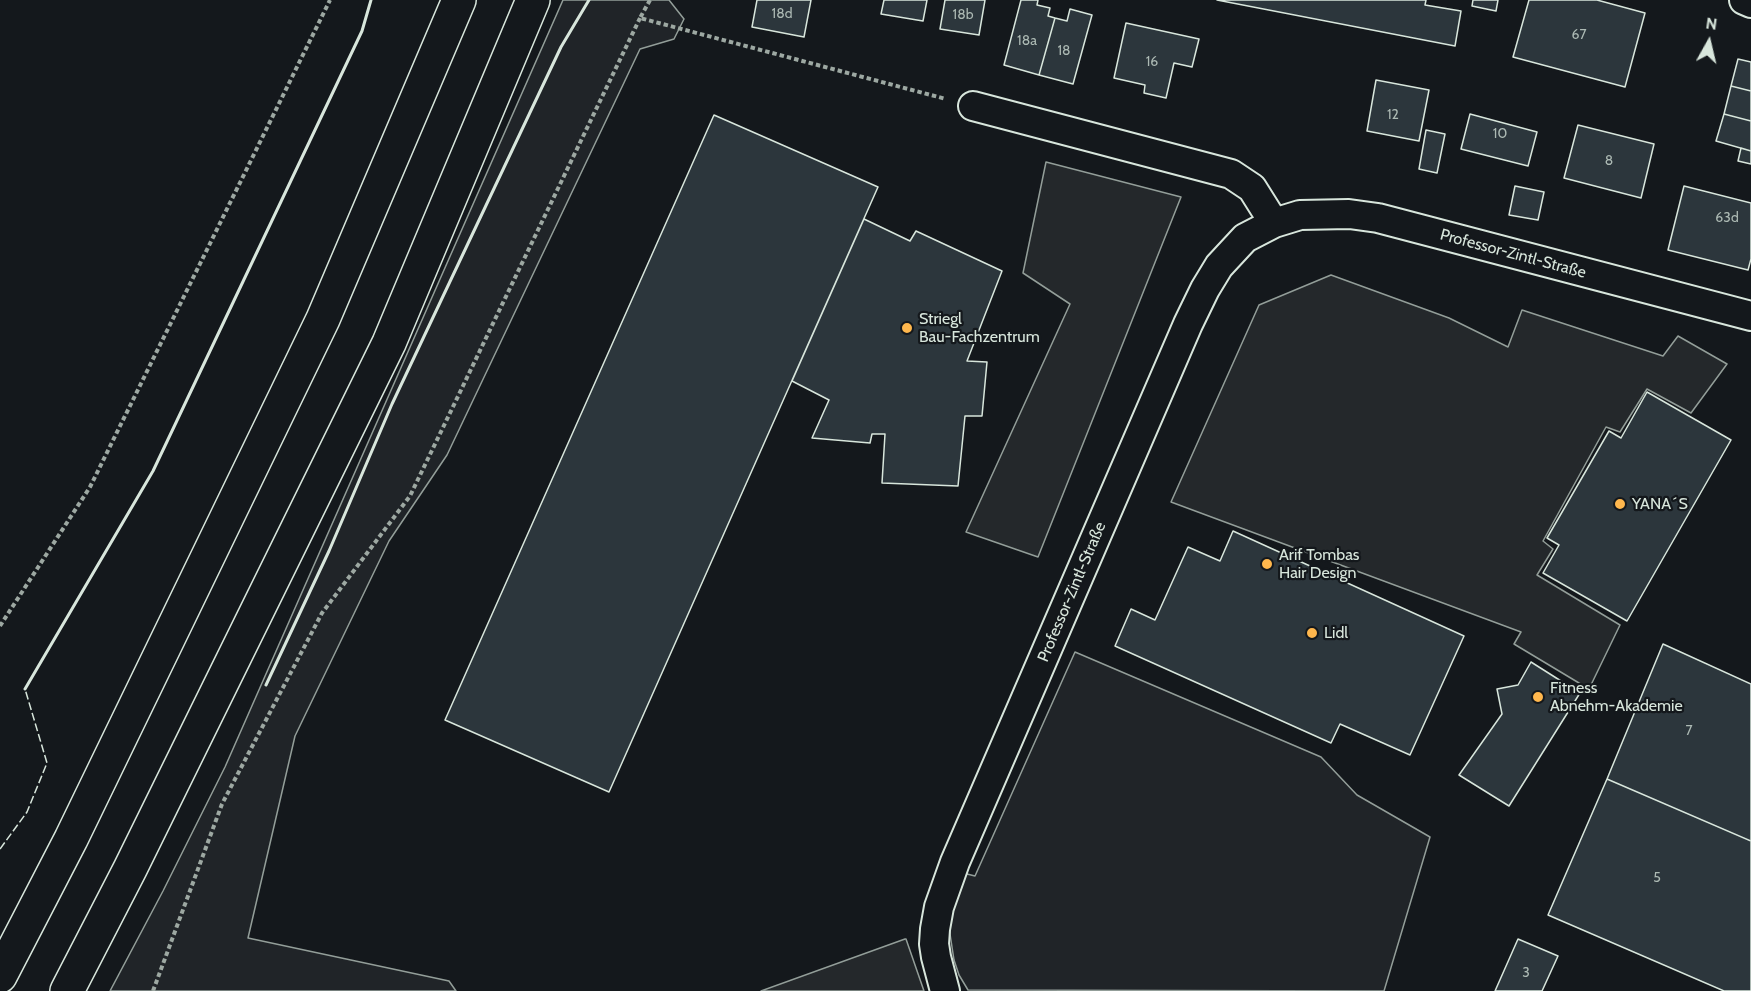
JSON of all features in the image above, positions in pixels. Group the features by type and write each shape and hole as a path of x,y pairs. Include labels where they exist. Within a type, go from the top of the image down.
{"highway":[{"path":"0,976 71,839 323,319 459,0"},
{"path":"67,991 130,869 389,343 533,0"}],"street":[{"path":"1744,0 1751,3"},
{"path":"973,106 1231,174 1252,188 1274,223"},
{"name":"Professor-Zintl-Straße","path":"945,991 936,957 935,929 939,907 955,862 1201,297 1219,266 1245,238 1274,223 1300,215 1324,213 1378,218 1751,316"}],"path":[{"path":"0,626 90,487 330,0"},
{"path":"153,991 222,804 322,613 410,496 650,0"},
{"path":"640,18 973,106"}],"shaded area":[{"path":"563,0 669,0 684,19 674,39 640,49 447,455 389,541 295,736 248,938 449,981 456,991 110,991 225,767"},
{"path":"1046,162 1181,197 1038,557 966,532 1070,304 1023,273"},
{"path":"1331,275 1449,318 1508,347 1522,310 1663,356 1678,336 1727,364 1691,413 1647,389 1620,432 1606,427 1543,541 1553,549 1537,575 1620,625 1589,689 1514,644 1521,632 1171,502 1259,305"},
{"path":"1075,652 1321,757 1357,795 1430,837 1384,991 968,990 959,975 954,960 950,934 951,911 963,873 975,876"},
{"path":"905,939 924,991 761,991"}],"building":[{"path":"757,0 811,0 804,37 752,27"},
{"path":"884,0 927,0 923,21 881,14"},
{"path":"945,0 985,0 979,35 940,29"},
{"path":"1021,0 1038,0 1037,5 1050,8 1048,16 1055,18 1039,75 1004,65"},
{"path":"1217,0 1426,0 1425,5 1461,11 1455,46"},
{"path":"1473,0 1498,0 1496,11 1472,6"},
{"path":"1529,0 1597,0 1645,13 1625,87 1513,57"},
{"path":"1070,9 1092,15 1073,84 1039,75 1055,18 1067,21"},
{"path":"1126,23 1199,39 1192,67 1174,63 1166,98 1144,93 1145,85 1114,78"},
{"path":"1738,59 1751,62 1751,91 1731,86"},
{"path":"1376,80 1429,90 1419,141 1367,131"},
{"path":"1731,86 1751,91 1751,121 1724,114"},
{"path":"1470,114 1537,132 1528,166 1461,149"},
{"path":"1724,114 1751,121 1751,151 1716,141"},
{"path":"714,115 878,187 609,792 445,720"},
{"path":"1578,125 1654,144 1641,198 1564,178"},
{"path":"1426,130 1445,134 1437,173 1419,169"},
{"path":"1741,148 1751,151 1751,164 1738,161"},
{"path":"1515,186 1544,192 1538,220 1509,215"},
{"path":"1684,186 1751,203 1751,259 1748,270 1668,250"},
{"path":"864,219 910,241 916,231 1002,271 967,361 987,362 982,416 965,416 958,486 882,483 885,434 872,434 870,443 812,438 829,400 792,381"},
{"path":"1647,392 1731,440 1627,621 1543,573 1559,545 1547,538 1609,431 1621,438"},
{"path":"1233,531 1464,636 1410,755 1340,724 1331,743 1115,646 1131,609 1155,620 1188,547 1220,561"},
{"path":"1663,644 1751,684 1751,841 1607,779"},
{"path":"1531,662 1580,693 1509,806 1459,775 1502,714 1497,689 1518,685"},
{"path":"1607,779 1751,841 1751,991 1724,991 1548,915"},
{"path":"1518,939 1558,956 1542,991 1495,991"}],"fence":[{"path":"0,849 27,812 47,763 25,689"}],"wall":[{"path":"25,689 153,471 362,31 371,0"},
{"path":"266,685 329,551 392,404 561,47 589,0"}],"place":[{"name":"Striegl Bau-Fachzentrum","path":"907,328"},
{"name":"YANA´S","path":"1620,504"},
{"name":"Arif Tombas Hair Design","path":"1267,564"},
{"name":"Lidl","path":"1312,633"},
{"name":"Fitness Abnehm-Akademie","path":"1538,697"}]}
